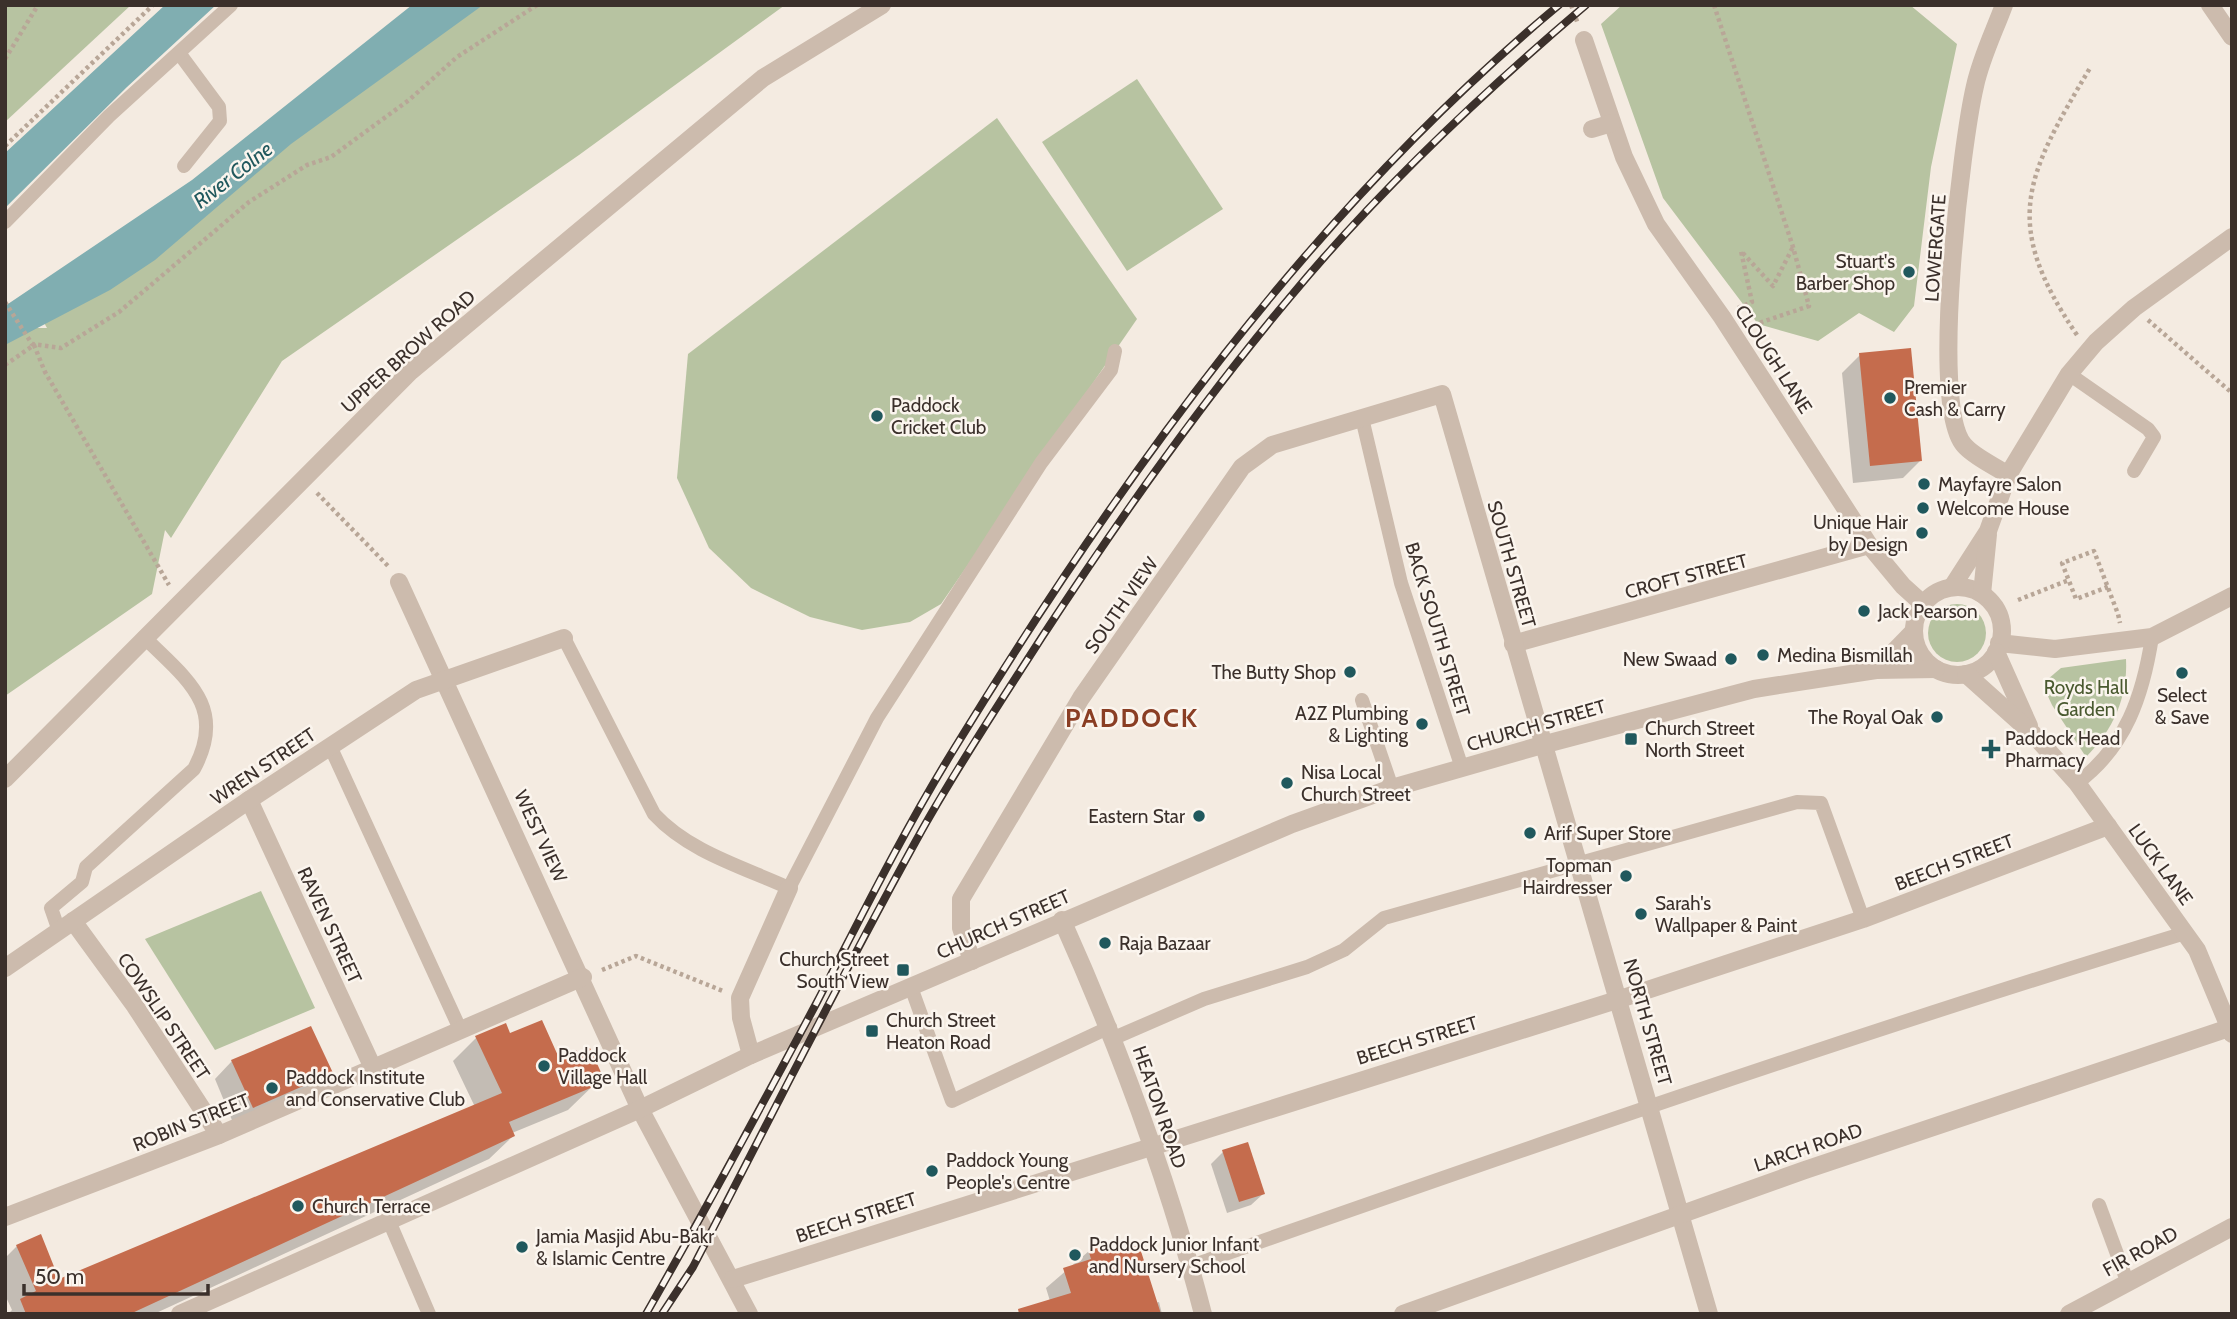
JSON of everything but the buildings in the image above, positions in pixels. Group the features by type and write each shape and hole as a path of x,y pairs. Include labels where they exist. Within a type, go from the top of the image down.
{"street":[{"name":"UPPER BROW ROAD","path":"5,779 411,371 763,78 882,5"},
{"name":"LOWERGATE","path":"2004,5 1975,85 1957,202 1950,384 1951,410 1963,444 2008,475"},
{"path":"2210,5 2231,34"},
{"name":"CLOUGH LANE","path":"1584,40 1612,123 1639,191 1656,224 1732,332 1869,545 1903,586 1923,604"},
{"path":"1592,129 1612,123"},
{"path":"1952,587 1988,531 2008,475 2041,414 2069,374 2088,351 2134,308 2232,237"},
{"name":"SOUTH VIEW","path":"972,961 961,928 961,900 1081,698 1242,467 1272,444 1442,394"},
{"name":"SOUTH STREET","path":"1442,394 1542,744"},
{"path":"1982,594 1988,531"},
{"name":"CROFT STREET","path":"1513,644 1869,545"},
{"name":"WEST VIEW","path":"398,578 583,977 640,1109 685,1188 750,1314"},
{"path":"1876,670 1913,631 1923,604 1941,590 1952,587 1968,588 1982,594 1998,612 2002,635 1989,662 1966,674 1951,674 1936,669 1922,656 1913,631"},
{"path":"1998,648 2055,649 2152,637 2232,596"},
{"name":"WREN STREET","path":"5,968 249,800 416,690 564,638"},
{"name":"LUCK LANE","path":"1998,648 2033,734"},
{"name":"CHURCH STREET","path":"180,1314 640,1109 751,1055 1292,824 1392,788 1542,744 1754,689 1876,670 1936,669"},
{"name":"LUCK LANE","path":"1966,674 2033,734 2077,783 2197,950 2231,1031"},
{"name":"NORTH STREET","path":"1542,744 1620,999 1709,1314"},
{"name":"RAVEN STREET","path":"249,800 373,1068"},
{"name":"BEECH STREET","path":"730,1272 1620,999 1863,919 2108,826"},
{"path":"751,1055 741,1018 740,998 789,888"},
{"name":"HEATON ROAD","path":"1062,920 1112,1032 1191,1266 1203,1314"},
{"name":"COWSLIP STREET","path":"66,926 135,1006 219,1135"},
{"name":"ROBIN STREET","path":"5,1217 219,1135 583,977"},
{"name":"LARCH ROAD","path":"1403,1314 1682,1213 2231,1031"},
{"name":"FIR ROAD","path":"2069,1314 2232,1227"}],"lane":[{"path":"5,222 109,116 231,5"},
{"path":"179,53 219,107 220,121 184,166"},
{"path":"564,638 654,814 669,830 694,846 789,888 877,719 1041,463 1111,370 1115,351"},
{"path":"2069,374 2148,429 2154,437 2134,471"},
{"name":"BACK SOUTH STREET","path":"1362,418 1401,583 1462,768"},
{"path":"66,926 51,908 82,882 86,867 194,769 204,750 207,728 204,705 195,688 145,637"},
{"path":"2077,783 2113,751 2128,726 2146,679 2152,637"},
{"path":"1362,700 1392,788"},
{"path":"330,746 460,1029"},
{"path":"911,987 952,1101 1112,1032 1204,999 1307,967 1343,950 1384,918 1797,802 1821,803 1863,919"},
{"path":"1191,1266 1651,1105 1961,1001 2185,933"},
{"path":"2099,1205 2127,1282"},
{"path":"389,1221 429,1314"}],"path":[{"path":"5,59 38,5"},
{"path":"5,146 153,5"},
{"path":"5,365 33,345 61,348 119,312 249,202 307,166 331,157 409,100 457,57 537,5"},
{"path":"1714,5 1793,247 1809,306 1732,332"},
{"path":"2088,351 2042,276 2033,246 2029,217 2032,182 2047,140 2090,68"},
{"path":"1722,317 1752,302 1741,251 1773,286 1793,247"},
{"path":"6,302 171,588"},
{"path":"2134,308 2232,393"},
{"path":"318,494 398,578"},
{"path":"2108,587 2076,599 2062,563 2094,551 2108,587 2118,614 2123,642"},
{"path":"2018,600 2069,580"},
{"path":"583,977 636,956 740,998"}],"green space":[{"path":"5,5 131,5 5,122"},
{"path":"459,5 785,5 579,155 282,361 171,538 165,530 152,594 5,696 5,328 47,328 42,319"},
{"path":"1622,5 1910,5 1957,44 1931,167 1914,306 1894,332 1859,313 1818,341 1758,324 1663,198 1601,24"},
{"path":"1137,79 1223,209 1127,271 1042,142"},
{"name":"Paddock Cricket Club","path":"997,118 1137,319 941,604 910,622 862,630 810,617 751,588 709,548 677,478 688,354"},
{"path":"1951,604 1963,604 1978,612 1986,627 1986,639 1978,654 1963,662 1951,662 1936,654 1928,639 1928,627 1936,612"},
{"name":"Royds Hall Garden","path":"2126,659 2124,687 2117,712 2104,736 2086,757 2052,705 2045,690 2048,679 2061,668"},
{"path":"261,891 315,1008 215,1050 145,939"}],"water":[{"path":"165,5 216,5 127,87 5,208 5,153"},
{"name":"River Colne","path":"412,5 483,5 291,144 155,260 110,290 5,345 5,306 192,180"}],"railway":[{"path":"646,1314 754,1120 915,815 1015,651 1082,550 1225,354 1301,260 1383,171 1468,85 1559,5"},
{"path":"662,1314 693,1267 834,993 936,805 1042,637 1131,506 1257,337 1359,218 1470,108 1586,5"}],"place":[{"name":"Stuart's Barber Shop","path":"1909,272"},
{"name":"Premier Cash & Carry","path":"1890,398"},
{"name":"Paddock Cricket Club","path":"877,416"},
{"name":"Mayfayre Salon","path":"1924,484"},
{"name":"Welcome House","path":"1923,508"},
{"name":"Unique Hair by Design","path":"1922,533"},
{"name":"Jack Pearson","path":"1864,611"},
{"name":"Medina Bismillah","path":"1763,655"},
{"name":"New Swaad","path":"1731,659"},
{"name":"The Butty Shop","path":"1350,672"},
{"name":"Select & Save","path":"2182,673"},
{"name":"The Royal Oak","path":"1937,717"},
{"name":"A2Z Plumbing & Lighting","path":"1422,724"},
{"name":"Church Street North Street","path":"1631,739"},
{"name":"Paddock Head Pharmacy","path":"1991,749"},
{"name":"Nisa Local Church Street","path":"1287,783"},
{"name":"Eastern Star","path":"1199,816"},
{"name":"Arif Super Store","path":"1530,833"},
{"name":"Topman Hairdresser","path":"1626,876"},
{"name":"Sarah's Wallpaper & Paint","path":"1641,914"},
{"name":"Raja Bazaar","path":"1105,943"},
{"name":"Church Street South View","path":"903,970"},
{"name":"Church Street Heaton Road","path":"872,1031"},
{"name":"Paddock Village Hall","path":"544,1066"},
{"name":"Paddock Institute and Conservative Club","path":"272,1088"},
{"name":"Paddock Young People's Centre","path":"932,1171"},
{"name":"Church Terrace","path":"298,1206"},
{"name":"Jamia Masjid Abu-Bakr & Islamic Centre","path":"522,1247"},
{"name":"Paddock Junior Infant and Nursery School","path":"1075,1255"}],"district":[{"name":"PADDOCK","path":"1132,718"}]}
